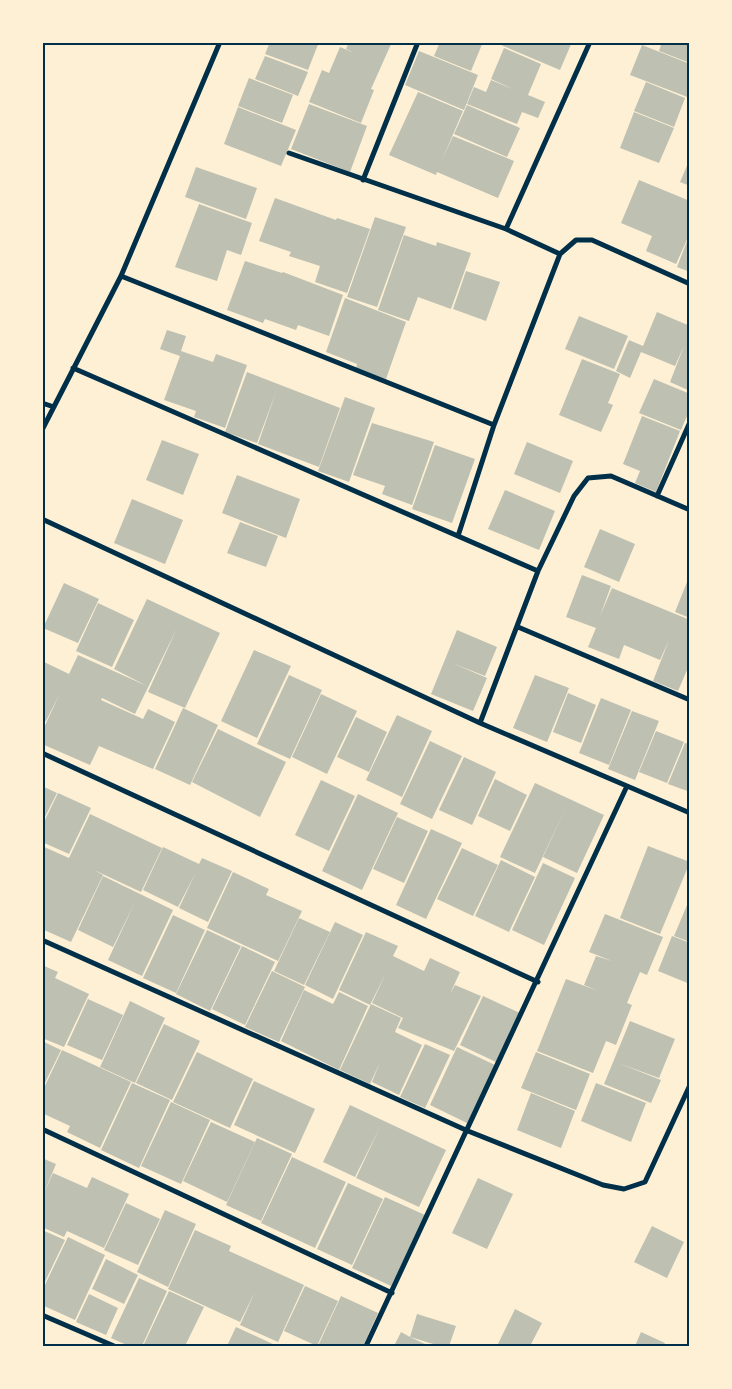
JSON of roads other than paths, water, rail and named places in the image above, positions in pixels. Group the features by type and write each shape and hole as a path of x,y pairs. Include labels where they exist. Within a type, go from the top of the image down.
{"street":[{"path":"42,430 121,276 220,42"},
{"path":"363,180 418,42"},
{"path":"506,229 590,42"},
{"path":"289,153 506,229 560,254"},
{"path":"458,536 494,425 560,254 576,240 592,240 690,284"},
{"path":"121,276 494,425"},
{"path":"73,368 538,571"},
{"path":"42,402 54,407"},
{"path":"657,496 690,422"},
{"path":"480,723 538,571 574,496 588,478 610,476 690,510"},
{"path":"42,519 480,723 690,813"},
{"path":"518,627 690,700"},
{"path":"42,753 538,982"},
{"path":"366,1346 538,982 627,786"},
{"path":"42,940 468,1131 603,1186 624,1189 645,1182 690,1085"},
{"path":"42,1129 392,1293"},
{"path":"42,1314 114,1346"}]}
